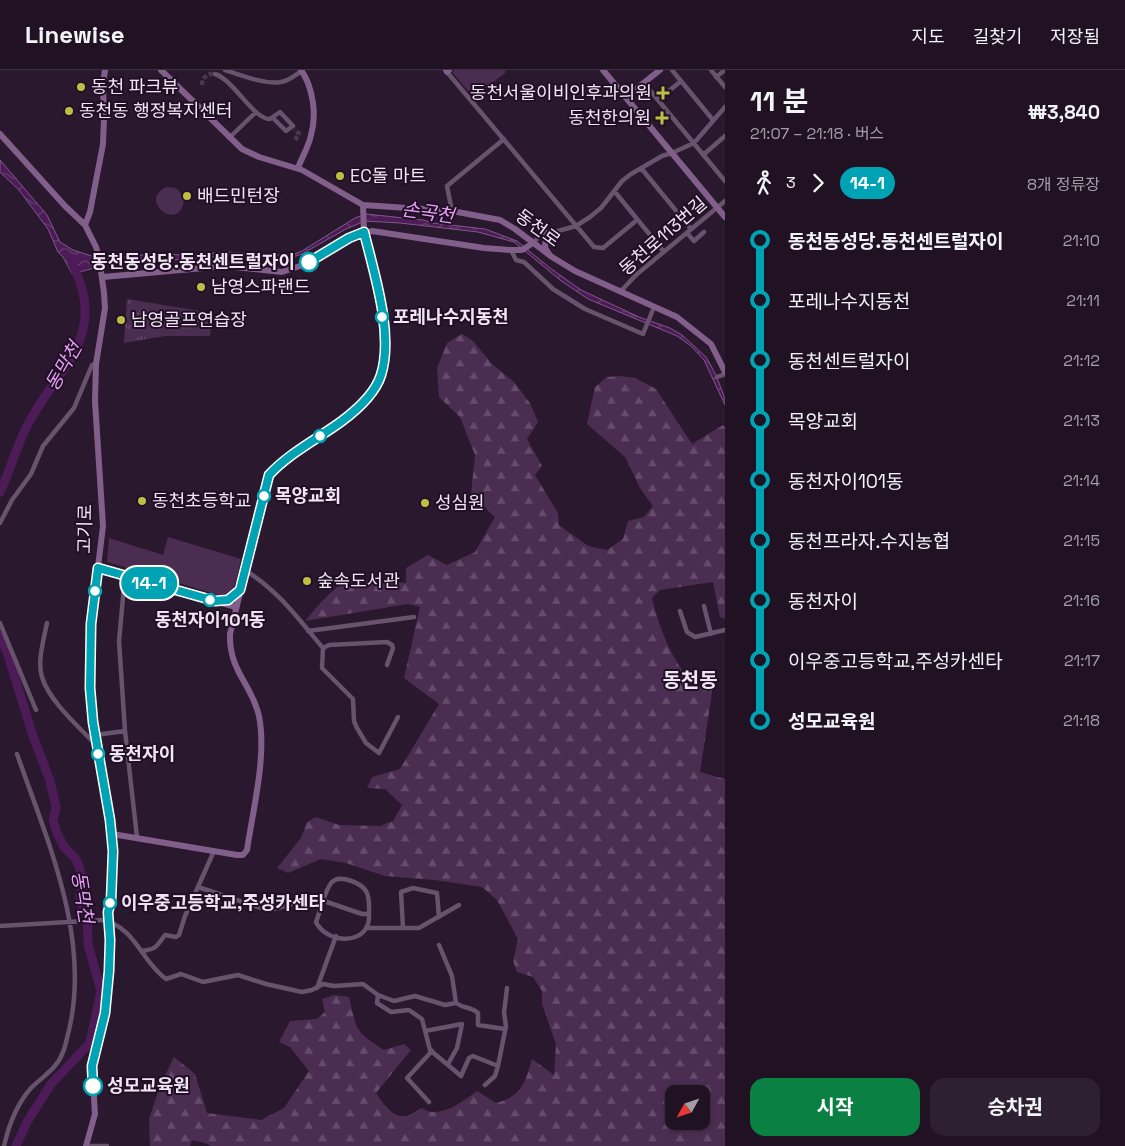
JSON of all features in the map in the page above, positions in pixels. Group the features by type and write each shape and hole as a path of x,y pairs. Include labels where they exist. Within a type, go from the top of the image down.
{"street":[{"path":"0,134 64,206 85,226 90,212 103,144 103,85 105,70"},
{"name":"동천로","path":"161,70 237,146 247,152 298,168 363,207 452,211 500,220 575,271 677,317 711,344 725,373"},
{"path":"225,70 248,78 275,83 288,80 304,70 312,104 313,126 310,140 298,168"},
{"path":"603,70 725,217"},
{"path":"626,97 660,70"},
{"path":"672,70 713,120"},
{"path":"711,70 725,87"},
{"path":"716,77 725,70"},
{"path":"447,71 594,247 603,248 637,220"},
{"path":"215,74 225,79 264,119 273,118 280,112 293,126 286,131 273,118"},
{"path":"658,100 681,81"},
{"path":"644,83 725,181"},
{"path":"103,277 226,266 282,272 298,268 349,238 372,231 484,248 522,250 533,243 536,238 546,233 576,226 601,208 622,181 662,156 672,154 694,143 725,107"},
{"path":"229,138 256,112"},
{"path":"703,155 724,138"},
{"path":"452,211 447,186 504,139"},
{"path":"641,168 689,231 694,241 704,232"},
{"path":"615,192 664,252"},
{"name":"동천로113번길","path":"620,292 636,275 725,201"},
{"path":"112,834 244,855 247,850 261,763 262,737 257,706 235,666 230,634 269,475 288,458 358,408 372,393 381,376 385,355 385,332 364,232 363,207"},
{"name":"고기로","path":"85,226 98,252 103,277 105,308 96,364 96,426 103,526 92,619 90,656 91,699 95,735 112,834 113,851 112,887 108,912 110,922 109,971 106,1004 92,1066 95,1114 86,1146"},
{"path":"546,233 546,248 552,257"},
{"path":"514,250 516,260 524,262 553,289 585,309 643,334 654,306"},
{"path":"0,523 12,500 31,474 43,446 74,408 89,370 92,365 96,364"},
{"path":"717,377 725,373"},
{"path":"98,568 236,607"},
{"path":"246,571 269,587 324,648 322,668 353,699 354,721 366,742 380,753 398,718"},
{"path":"125,576 119,641 137,837"},
{"path":"215,601 228,600 240,590"},
{"path":"704,606 711,634"},
{"path":"680,612 690,635 698,638 725,630"},
{"path":"308,631 414,617"},
{"path":"0,623 36,710"},
{"path":"47,623 41,676 54,699 97,746"},
{"path":"324,648 328,645 387,642 393,648 387,666"},
{"path":"95,735 126,731"},
{"path":"4,1146 9,1124 18,1106 31,1088 53,1069 63,1052 74,1010 76,962 64,889 17,754"},
{"path":"142,951 154,950 165,935 176,937 179,935 185,916 214,851"},
{"path":"337,878 360,885 366,891 368,899 368,928 361,936 353,939 336,936 322,930 316,922 324,901 331,882 337,878"},
{"path":"198,887 267,910 275,910 308,900 319,900 362,914 369,914"},
{"path":"403,928 401,892 413,888 437,893 438,917"},
{"path":"368,928 419,928 458,905"},
{"path":"0,926 102,920 110,922 125,930 155,971 166,979 181,974 203,982 238,975 266,984 302,992 323,984 334,986 363,984 378,995 394,1001 415,996 445,1005 456,1003"},
{"path":"316,988 336,936"},
{"path":"439,945 452,976 456,1003 461,1007 472,1008 478,1013 478,1025 505,1029"},
{"path":"485,1085 495,1076 498,1066 505,1029 504,1014 507,988"},
{"path":"378,995 377,1003 391,1012 409,1010 422,1019 430,1050 461,1076 469,1058 472,1056 498,1066"},
{"path":"425,1030 462,1024 457,1048 448,1064"},
{"path":"429,1102 407,1078 432,1051"},
{"path":"86,1146 107,1146"}],"green space":[{"path":"455,70 505,70 506,72 474,98 452,72"},
{"path":"167,187 176,188 183,196 183,193 191,193 192,199 184,200 181,210 175,214 162,211 158,206 156,199 159,193"},
{"path":"127,299 212,313 210,336 165,336 124,343"},
{"path":"462,334 473,341 492,364 514,382 530,403 538,422 527,439 542,466 535,475 558,513 559,525 588,546 607,550 623,539 628,521 644,517 653,506 640,488 625,457 587,424 595,387 607,377 619,376 635,378 656,389 692,444 723,425 725,427 725,619 720,617 713,582 660,590 652,598 668,645 679,666 694,686 713,686 700,772 725,779 725,1146 211,1146 192,1140 190,1146 150,1146 149,1119 160,1086 174,1057 195,1074 207,1113 261,1120 284,1108 309,1071 290,1047 279,1042 290,1021 317,1019 325,1012 322,999 334,995 349,997 358,1029 374,1044 384,1050 404,1044 411,1050 376,1093 389,1109 397,1115 407,1116 421,1108 438,1112 456,1105 477,1091 496,1103 505,1100 512,1097 521,1087 532,1059 554,1075 556,1044 542,1004 542,991 533,977 517,972 513,961 518,939 497,900 482,887 435,880 385,876 346,863 321,859 288,873 277,868 301,838 307,822 316,817 339,825 380,826 393,821 402,805 385,789 367,788 372,777 400,769 439,704 404,678 420,607 408,604 305,621 322,601 346,579 406,583 406,568 428,555 447,565 475,552 495,517 471,494 475,455 460,417 439,397 437,368 447,343"},
{"path":"168,537 241,559 236,581 231,591 227,595 222,596 107,562 109,538 163,555"}],"water":[{"path":"0,160 47,215 60,242 73,250 98,258 108,259 151,254 184,255 227,252 291,255 302,251 355,218 366,214 485,229 517,241 581,290 639,317 670,328 682,335 706,357 716,375 725,399 725,405 704,360 691,346 677,336 588,299 560,280 514,242 478,232 365,221 346,229 302,254 287,259 235,255 172,260 154,257 109,264 72,274 63,257 58,252 48,229 19,190 0,172"}],"waterway":[{"name":"동막천","path":"0,492 26,428 64,369 82,332 85,312 82,290 72,264"},
{"name":"동막천","path":"0,636 50,781 56,807 53,820 57,833 64,847 75,858 79,866 84,885 80,896 81,904 87,913 88,944 101,991 90,1043 51,1084 27,1122 16,1146"}],"tunnel":[{"path":"202,85 205,77 215,74"},
{"path":"295,129 299,134 295,140"}],"bus line":[{"name":"14-1","path":"93,1086 92,1066 105,1013 109,971 110,922 108,912 111,901 113,851 113,839 93,722 90,688 91,624 98,568 215,601 228,600 240,590 269,475 273,470 354,412 378,384 383,368 386,344 385,332 364,232 349,238 309,262"}],"place":[{"name":"동천 파크뷰","path":"81,87"},
{"name":"동천서울이비인후과의원","path":"663,93"},
{"name":"동천동 행정복지센터","path":"69,111"},
{"name":"동천한의원","path":"662,118"},
{"name":"EC돌 마트","path":"340,176"},
{"name":"배드민턴장","path":"187,196"},
{"name":"동천동성당.동천센트럴자이","path":"309,262"},
{"name":"남영스파랜드","path":"201,287"},
{"name":"포레나수지동천","path":"382,317"},
{"name":"남영골프연습장","path":"121,320"},
{"name":"목양교회","path":"264,496"},
{"name":"동천초등학교","path":"142,501"},
{"name":"성심원","path":"425,503"},
{"name":"숲속도서관","path":"307,581"},
{"name":"동천자이101동","path":"210,600"},
{"name":"동천자이","path":"98,754"},
{"name":"이우중고등학교,주성카센타","path":"110,903"},
{"name":"성모교육원","path":"93,1086"}],"district":[{"name":"동천동","path":"690,680"}],"water label":[{"name":"손곡천","path":"428,212"}]}
